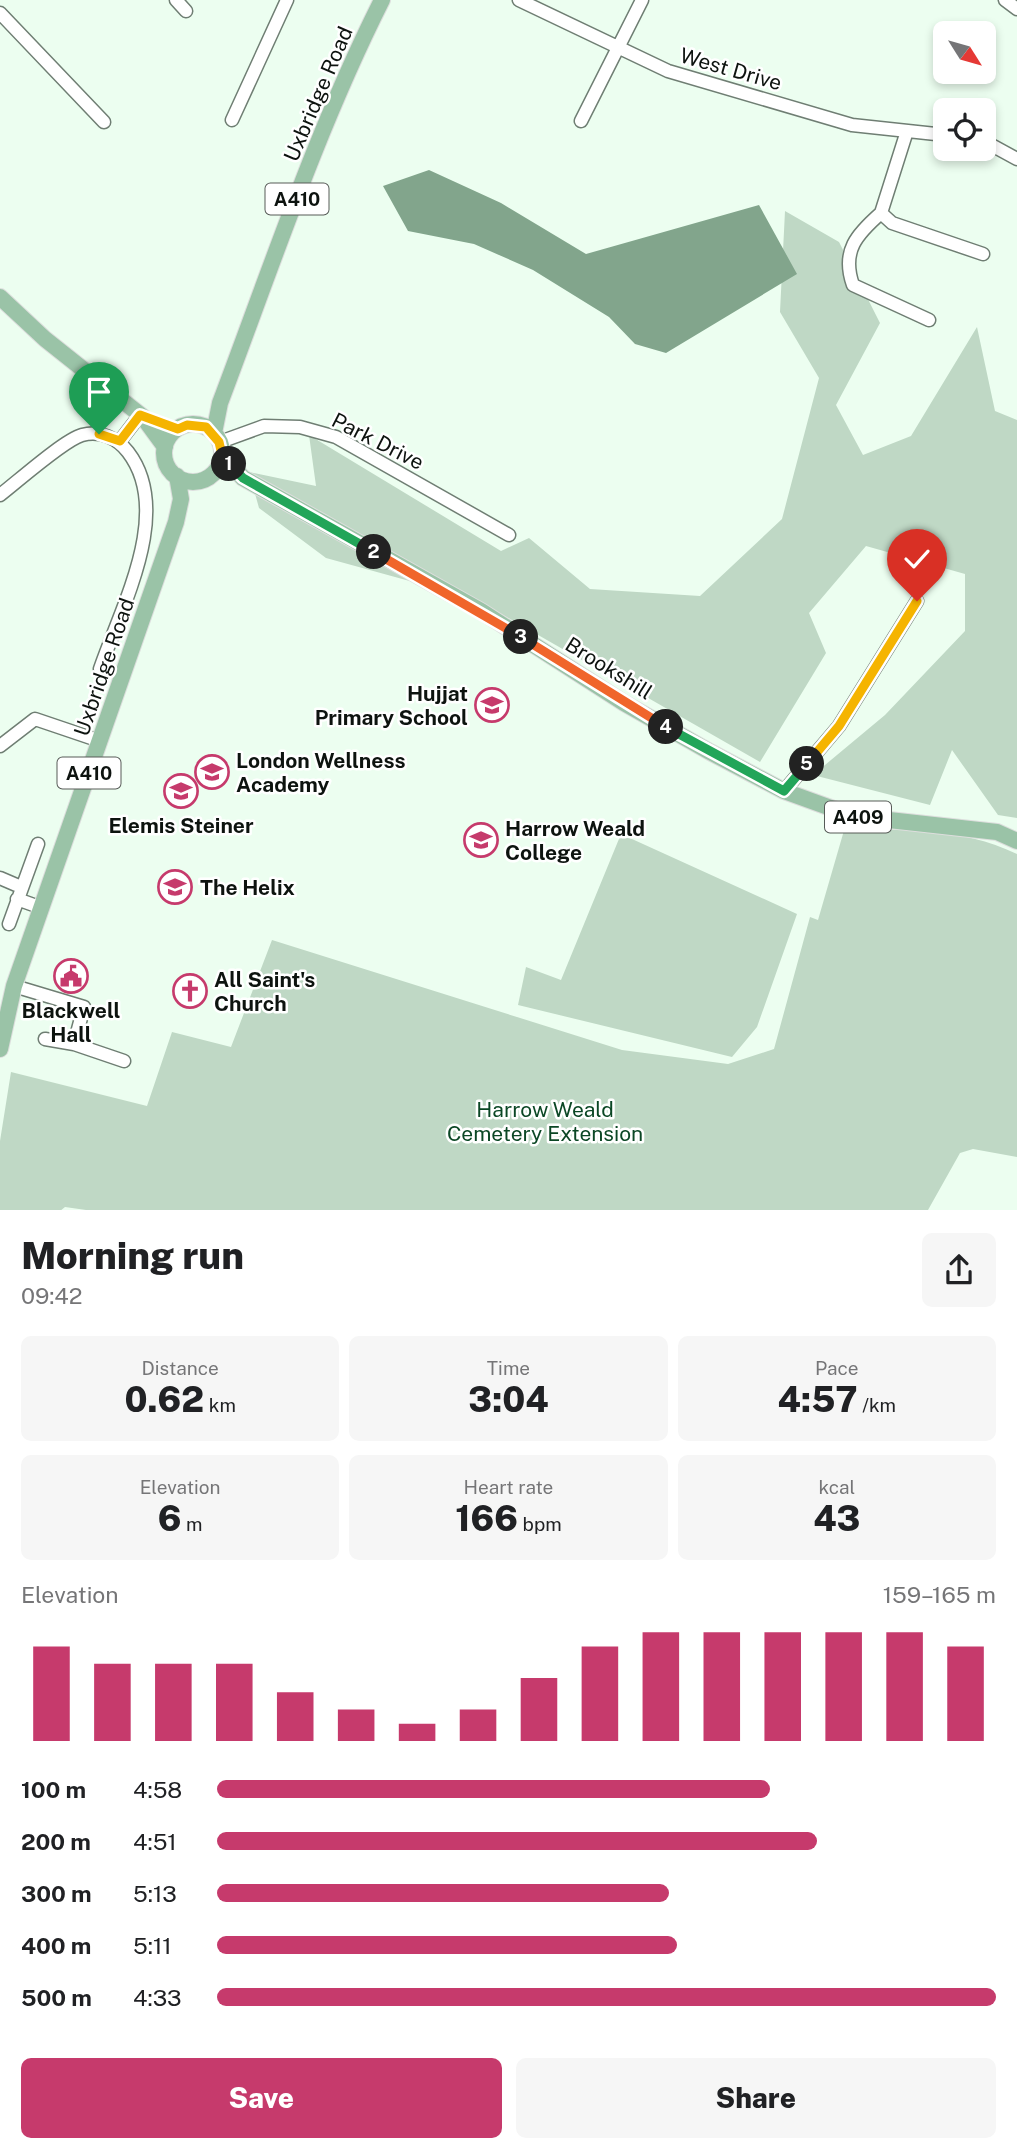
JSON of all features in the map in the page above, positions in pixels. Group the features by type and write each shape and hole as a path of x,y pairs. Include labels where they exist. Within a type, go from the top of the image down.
{"main road":[{"name":"Uxbridge Road","path":"219,443 220,403 350,66 383,0"},
{"path":"0,297 45,339 142,416 165,447 167,467 177,476 196,482 214,473 219,443 197,425 178,429 142,416"},
{"name":"Uxbridge Road","path":"197,425 220,403"},
{"path":"165,447 178,429"},
{"name":"Brookshill","path":"219,443 243,478"},
{"name":"Brookshill","path":"214,473 243,478 481,611 677,734 784,791 853,816 997,832 1017,841"},
{"name":"Uxbridge Road","path":"0,1049 14,986 169,546 181,499 177,476"},
{"name":"Uxbridge Road","path":"181,499 196,482"}],"street":[{"path":"176,0 187,11"},
{"path":"232,120 286,0"},
{"name":"West Drive","path":"519,0 668,71 852,125 933,134"},
{"path":"581,121 642,0"},
{"path":"1005,0 1017,9"},
{"path":"0,13 104,122"},
{"path":"907,131 881,213 857,234 847,267 853,285 929,320"},
{"path":"996,148 1017,159"},
{"path":"881,213 892,223 983,254"},
{"path":"120,441 142,416"},
{"name":"Park Drive","path":"219,443 264,425 300,427 336,437 509,535"},
{"path":"0,495 80,436 99,434 120,441 133,458 146,498 146,536 102,663 127,664"},
{"path":"784,791 839,726 917,601"},
{"path":"0,746 35,719 100,741"},
{"path":"9,924 38,844"},
{"path":"0,878 42,908"},
{"path":"14,986 84,1007 74,1044"},
{"path":"44,1039 74,1044 124,1061"}],"green space":[{"path":"785,211 839,242 880,323 836,405 863,455 911,436 977,327 995,411 1017,420 1017,818 998,815 952,750 930,805 813,775 885,715 965,631 965,574 866,546 809,613 826,653 760,762 475,599 326,558 259,508 249,472 316,486 309,435 501,551 529,538 590,589 700,596 782,519 819,378 780,312"},
{"name":"Harrow Weald Cemetery Extension","path":"845,827 953,834 1017,854 1017,1157 973,1149 960,1153 928,1210 86,1210 65,1207 61,1210 0,1210 0,1141 11,1072 147,1106 172,1032 231,1047 272,940 622,1050 728,1064 774,1049 810,917 818,920"},
{"path":"621,834 797,914 757,1027 732,1057 518,1005 526,967 561,980"}],"shaded area":[{"path":"429,170 501,203 586,254 759,205 797,274 666,353 635,344 609,317 533,270 474,244 408,231 383,186"}],"place":[{"name":"Hujjat Primary School","path":"492,705"},
{"name":"London Wellness Academy","path":"212,772"},
{"name":"Elemis Steiner","path":"181,791"},
{"name":"Harrow Weald College","path":"481,840"},
{"name":"The Helix","path":"175,887"},
{"name":"Blackwell Hall","path":"71,976"},
{"name":"All Saint's Church","path":"190,991"}],"route":[{"path":"99,434 120,441 140,415 178,429 187,425 206,427 214,433 222,455 232,469 243,478 481,611 677,734 784,791 839,726 917,601"}]}
